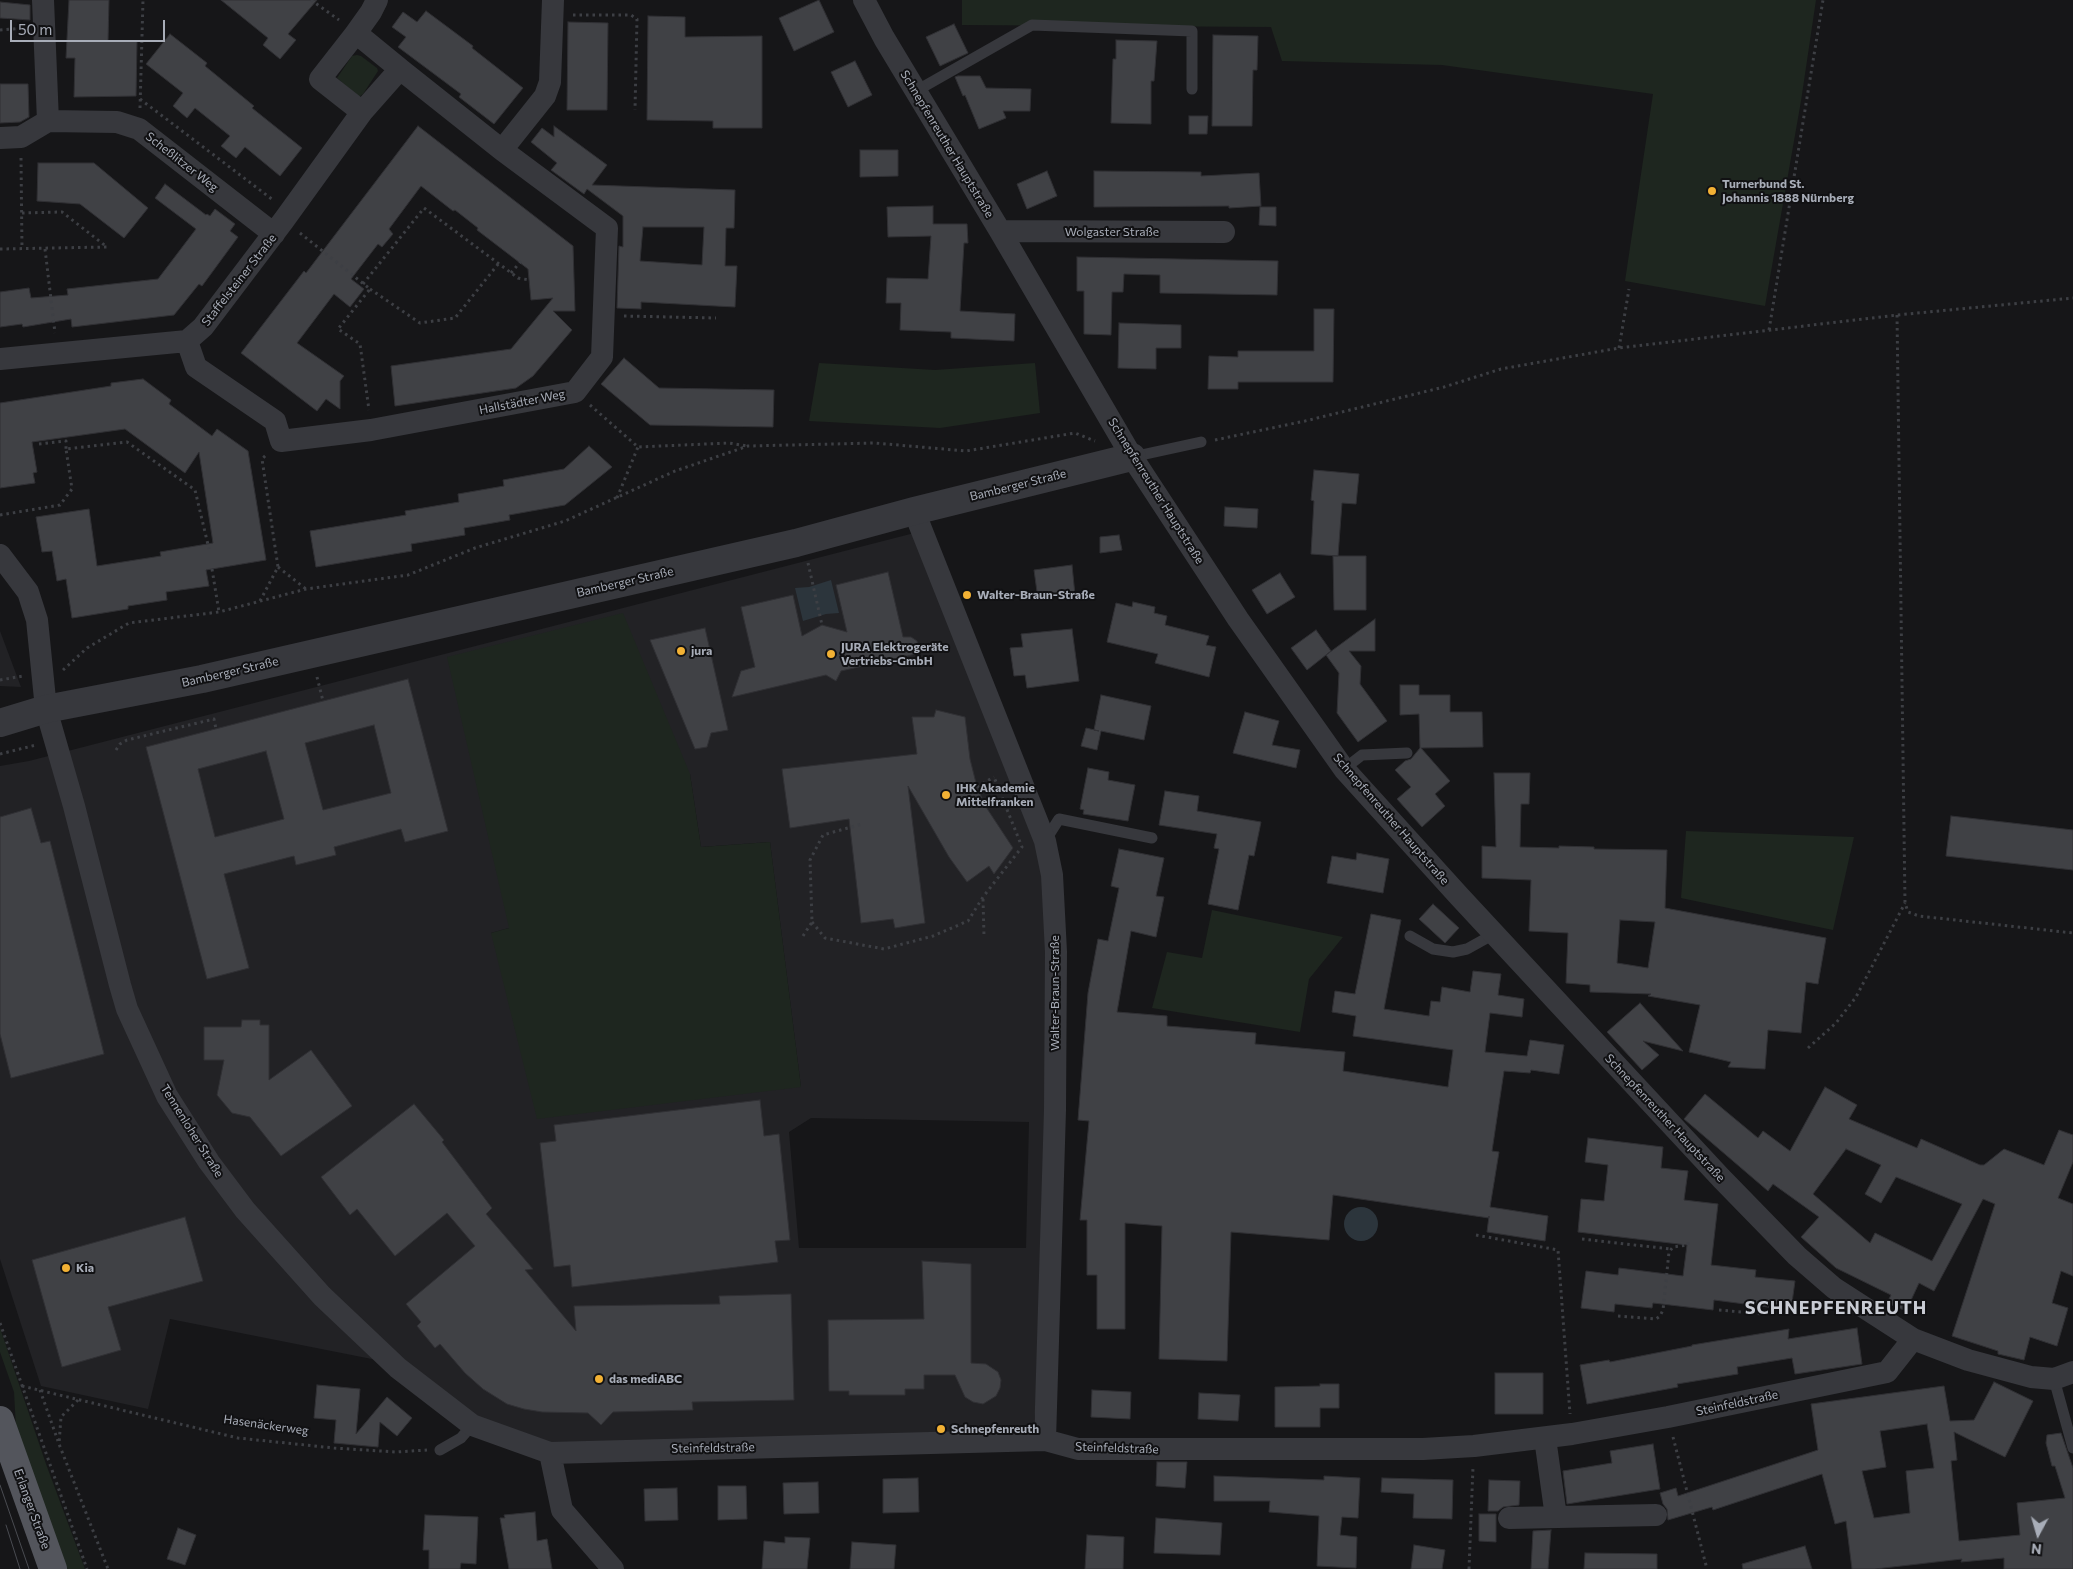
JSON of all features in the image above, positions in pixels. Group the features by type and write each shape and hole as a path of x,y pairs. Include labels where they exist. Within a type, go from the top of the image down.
{"main road":[{"name":"Erlanger Straße","path":"0,1420 53,1569"}],"street":[{"path":"10,138 48,121 44,0"},
{"path":"362,112 320,79 372,12 377,0"},
{"name":"Schnepfenreuther Hauptstraße","path":"864,0 884,38 1000,231 1132,457 1238,619 1344,769 1715,1172 1797,1256 1834,1288 1913,1340 1968,1360 2032,1377 2064,1376"},
{"path":"502,150 545,96 550,82 553,7"},
{"path":"356,33 404,72"},
{"name":"Hallstädter Weg","path":"281,441 371,430 575,392 602,357 607,228 502,150 404,72"},
{"name":"Staffelsteiner Straße","path":"187,341 203,327 283,222 362,112 404,72"},
{"name":"Scheßlitzer Weg","path":"48,121 117,122 139,129 283,222"},
{"name":"Wolgaster Straße","path":"1000,231 1224,232"},
{"path":"0,360 187,341 196,367 275,421 281,441"},
{"name":"Bamberger Straße","path":"0,723 46,709 211,677 796,543 914,511 1132,457"},
{"name":"Walter-Braun-Straße","path":"914,511 1045,841 1052,875 1056,952 1055,1110 1045,1440"},
{"path":"2,560 28,592 37,620 46,709"},
{"name":"Bamberger Straße","path":"0,708 46,709"},
{"name":"Tennenloher Straße","path":"46,709 74,806 127,1009 167,1096 209,1162 245,1210 322,1296 398,1368 477,1427"},
{"name":"Steinfeldstraße","path":"477,1427 550,1453 1045,1440 1078,1449 1423,1449 1474,1446 1572,1434 1668,1417 1887,1372 1913,1340"},
{"path":"1545,1438 1556,1517"},
{"path":"550,1453 562,1510 614,1569"},
{"path":"1509,1518 1656,1515"}],"lane":[{"path":"916,91 1032,25 1192,31 1192,89"},
{"name":"Bamberger Straße","path":"1132,457 1201,442"},
{"path":"1344,769 1362,755 1408,753"},
{"path":"1045,841 1059,819 1152,838"},
{"path":"1410,936 1434,950 1453,952 1467,949 1494,934"},
{"path":"2064,1376 2073,1448"},
{"path":"440,1450 477,1427"}],"path":[{"path":"139,129 143,0"},
{"path":"311,0 356,33"},
{"path":"1769,330 1823,0"},
{"path":"553,7 631,15 637,20 635,110"},
{"path":"140,99 283,222 363,284 420,323 455,318 499,263"},
{"path":"10,138 21,213 22,249"},
{"path":"363,284 424,208 518,278 530,280"},
{"path":"0,249 107,247 62,212 21,213"},
{"path":"45,249 57,354"},
{"path":"512,272 521,261"},
{"path":"370,289 338,329 360,344 371,430"},
{"path":"1619,348 1629,289"},
{"path":"1201,442 1314,419 1444,386 1501,368 1619,348 1897,315 2073,298"},
{"path":"1897,315 1905,903 1908,912 1919,916 2073,934"},
{"path":"604,316 716,318"},
{"path":"575,392 638,447 729,443 748,446 875,443 966,451 1075,433 1099,443"},
{"path":"259,602 278,567 262,459 281,441"},
{"path":"0,515 60,505 72,489 66,442 39,444"},
{"path":"66,449 127,442 195,490 209,549"},
{"path":"0,680 62,670 87,648 129,623 218,612 306,590 408,575 475,548 565,521 675,471 748,446"},
{"path":"617,498 638,447"},
{"path":"278,567 306,590"},
{"path":"212,569 218,612"},
{"path":"812,578 822,625"},
{"path":"116,750 120,744 128,740 214,719 216,729"},
{"path":"0,754 19,751 54,739"},
{"path":"812,922 825,938 884,949 933,936 968,921 983,897 1022,847 994,777"},
{"path":"803,936 812,922 810,860 823,835 862,824"},
{"path":"983,897 984,936"},
{"path":"1808,1048 1836,1024 1856,997 1905,903"},
{"path":"1476,1236 1558,1250 1572,1434"},
{"path":"1582,1239 1670,1249 1688,1245 1688,1240"},
{"path":"1618,1316 1656,1319 1660,1316 1663,1310 1668,1252 1670,1249"},
{"path":"1719,1310 1764,1314"},
{"path":"0,1323 87,1569"},
{"name":"Hasenäckerweg","path":"22,1386 238,1438 396,1452 440,1450"},
{"path":"40,1390 108,1569"},
{"path":"59,1444 61,1417 78,1400"},
{"path":"1668,1417 1707,1569"},
{"path":"1469,1569 1474,1446"}],"shaded area":[{"name":"Turnerbund St. Johannis 1888 Nürnberg","path":"962,0 1816,0 1801,101 1765,306 1625,281 1653,94 1442,65 1282,61 1271,27 962,25"},
{"path":"357,55 377,68 378,71 359,97 337,78 352,56"},
{"path":"819,363 935,370 1035,363 1040,413 940,428 809,421"},
{"path":"926,530 1050,828 1055,1221 1033,1432 540,1445 481,1427 392,1363 170,1319 148,1409 41,1386 0,1259 0,766 29,761","holes":["690,774 701,847 770,842 801,1087 491,933 509,928","811,1118 1029,1122 1026,1248 799,1248 789,1132"]},
{"path":"831,580 839,613 826,614 803,621 795,588 809,587"},
{"path":"623,613 690,774 701,847 770,842 801,1087 537,1119 491,933 509,928 447,657"},
{"path":"0,631 21,687 0,686"},
{"path":"1686,831 1854,837 1833,930 1681,898"},
{"path":"1212,910 1343,937 1309,979 1300,1032 1152,1008 1167,952 1202,958"},
{"path":"1361,1207 1373,1212 1378,1224 1373,1236 1361,1241 1349,1236 1344,1224 1349,1212"},
{"path":"0,1328 46,1464 85,1569 67,1569 16,1428 14,1392 0,1352"}],"building":[{"path":"69,0 109,0 108,41 137,41 136,96 74,97 75,58 66,58"},
{"path":"221,0 317,0 288,34 296,40 280,59 263,45 268,38"},
{"path":"819,0 834,32 794,51 779,18"},
{"path":"0,2 30,5 30,20 0,18"},
{"path":"426,11 473,46 472,48 523,88 494,124 459,97 461,94 398,47 406,37 392,27 403,12 417,22"},
{"path":"648,16 685,17 685,37 762,36 762,128 713,128 713,121 647,120"},
{"path":"568,22 608,23 607,110 567,110"},
{"path":"954,24 968,53 940,66 926,37"},
{"path":"170,34 207,63 205,66 254,106 252,108 302,148 280,176 245,147 236,158 221,146 230,136 195,108 187,118 173,106 183,93 146,64"},
{"path":"1213,35 1258,36 1257,70 1253,70 1252,126 1212,126"},
{"path":"1116,40 1157,41 1154,81 1151,81 1151,124 1111,123 1113,59 1116,59"},
{"path":"855,61 872,95 848,107 831,72"},
{"path":"980,76 986,88 1031,89 1030,111 1003,111 1006,118 979,129 965,95 963,96 955,77"},
{"path":"0,84 28,84 29,117 20,122 0,123"},
{"path":"1189,116 1208,116 1207,134 1189,134"},
{"path":"418,126 573,246 575,311 553,311 572,330 533,376 516,388 395,406 391,366 511,349 553,298 531,300 528,269 477,230 478,228 455,210 453,211 421,186 389,229 393,234 382,247 378,244 351,279 364,289 350,307 334,294 297,343 344,376 340,381 340,409 326,399 317,411 241,353 304,271 306,273"},
{"path":"554,126 607,165 592,185 735,190 734,228 726,228 725,266 737,266 735,307 641,302 641,309 617,308 619,246 623,247 623,216 587,189 584,194 551,170 557,163 531,142 542,128 554,137","holes":["643,227 704,227 702,265 640,261"]},
{"path":"860,150 898,150 898,176 860,177"},
{"path":"38,163 94,163 148,208 124,238 80,204 37,201"},
{"path":"1047,171 1057,196 1027,209 1017,184"},
{"path":"1094,171 1201,172 1201,176 1259,173 1261,206 1229,208 1229,206 1094,207"},
{"path":"165,184 206,215 210,216 215,209 235,224 230,231 238,237 202,286 199,284 174,315 72,327 71,319 23,327 22,324 0,327 0,292 29,288 31,298 68,295 67,289 158,279 196,229 155,198"},
{"path":"933,206 933,224 967,224 968,243 964,243 960,311 1015,314 1014,341 951,338 951,332 900,330 901,303 886,303 887,278 928,279 931,236 888,237 887,207"},
{"path":"1260,207 1276,207 1276,226 1259,225"},
{"path":"1077,257 1278,261 1277,295 1160,293 1160,275 1124,274 1123,292 1112,292 1111,335 1084,334 1084,291 1077,291"},
{"path":"1314,309 1334,309 1333,382 1238,382 1238,389 1208,389 1209,356 1238,357 1238,351 1314,351"},
{"path":"1119,323 1181,325 1181,348 1156,348 1156,369 1118,368"},
{"path":"624,358 659,388 774,390 773,427 650,425 601,384"},
{"path":"143,379 171,400 169,404 212,436 217,429 248,451 266,560 206,570 209,586 166,592 167,600 128,606 128,609 72,618 66,579 57,581 52,551 42,552 36,517 89,509 97,566 161,556 160,552 213,543 199,452 185,473 125,429 32,442 37,472 33,473 35,483 0,488 0,403 111,386 111,383"},
{"path":"589,446 612,467 565,505 509,515 510,520 464,528 465,535 411,544 412,551 316,567 310,531 406,515 405,511 459,502 458,494 504,486 503,480 564,469"},
{"path":"1314,470 1359,474 1356,504 1342,503 1338,556 1311,554 1314,501 1311,500"},
{"path":"1225,507 1258,509 1257,528 1224,526"},
{"path":"1119,535 1122,550 1100,553 1100,537"},
{"path":"1333,556 1366,556 1366,610 1334,610"},
{"path":"1072,565 1075,595 1038,599 1034,570"},
{"path":"888,572 903,637 911,637 917,641 920,653 841,671 836,681 826,675 732,697 741,671 755,667 741,607 793,595 802,636 822,625 847,632 836,585"},
{"path":"1280,573 1295,597 1267,614 1252,590"},
{"path":"1133,602 1155,607 1154,613 1167,616 1165,625 1209,636 1206,645 1216,647 1209,677 1155,663 1158,654 1107,642 1116,603 1132,607"},
{"path":"1375,619 1375,651 1349,651 1361,666 1360,684 1387,721 1358,742 1337,713 1339,673 1326,655"},
{"path":"705,628 728,730 711,733 707,747 695,749 650,640"},
{"path":"1072,629 1079,681 1027,688 1025,675 1014,676 1010,648 1023,647 1021,634"},
{"path":"1316,630 1331,651 1307,670 1291,648"},
{"path":"408,679 448,831 405,842 401,829 334,847 336,855 296,865 294,856 224,874 249,968 207,979 146,747","holes":["374,725 391,793 323,810 305,743","266,751 284,819 215,837 198,769"]},
{"path":"1400,685 1419,685 1419,695 1450,695 1450,712 1482,712 1483,747 1421,748 1450,781 1435,794 1445,806 1422,827 1397,799 1411,787 1395,770 1405,761 1411,759 1420,748 1419,714 1400,715"},
{"path":"1101,695 1151,706 1144,740 1101,731 1097,750 1081,746 1086,728 1094,730"},
{"path":"936,710 965,717 970,759 977,787 986,807 1013,848 994,874 989,866 967,882 949,857 908,786 925,923 895,928 893,919 861,923 849,819 790,828 782,769 917,754 912,717 934,717"},
{"path":"1245,712 1279,721 1272,745 1300,750 1296,768 1233,753"},
{"path":"1088,768 1109,772 1108,780 1135,785 1128,821 1083,814 1084,810 1080,809"},
{"path":"1494,773 1530,773 1529,804 1521,804 1520,847 1559,848 1559,846 1594,847 1594,849 1667,850 1665,908 1826,938 1818,984 1806,982 1801,1033 1768,1030 1765,1069 1728,1067 1731,1062 1689,1052 1700,1005 1648,996 1651,994 1590,992 1590,985 1566,983 1568,933 1529,931 1531,880 1482,878 1482,846 1496,847","holes":["1620,920 1655,922 1648,968 1617,963"]},
{"path":"1165,791 1199,796 1197,811 1261,822 1254,856 1249,855 1238,910 1208,904 1219,849 1214,848 1217,834 1159,825"},
{"path":"31,808 41,843 50,841 104,1054 11,1078 0,1034 0,817"},
{"path":"1951,816 2073,830 2073,870 1946,856"},
{"path":"1119,849 1164,858 1156,896 1164,897 1156,937 1131,931 1117,1012 1167,1016 1167,1026 1256,1033 1255,1044 1345,1052 1343,1071 1448,1087 1453,1050 1353,1036 1356,1016 1332,1012 1335,991 1355,994 1371,914 1401,920 1384,1009 1429,1016 1431,1001 1440,1002 1442,987 1470,992 1473,971 1501,974 1498,995 1524,999 1522,1017 1490,1013 1485,1052 1527,1056 1530,1040 1564,1045 1559,1074 1531,1070 1530,1073 1504,1071 1492,1151 1499,1152 1490,1207 1548,1216 1545,1241 1487,1232 1489,1218 1333,1195 1329,1240 1231,1232 1227,1361 1159,1359 1162,1226 1125,1223 1125,1329 1097,1329 1097,1275 1087,1275 1087,1220 1080,1220 1089,1121 1078,1120 1088,993 1098,939 1108,941 1119,888 1111,886"},
{"path":"1357,853 1389,859 1383,893 1327,883 1332,856 1356,860"},
{"path":"1433,904 1459,928 1445,943 1419,919"},
{"path":"1640,1003 1683,1051 1643,1041 1659,1055 1642,1070 1607,1032"},
{"path":"242,1020 260,1020 260,1025 269,1025 269,1080 311,1050 352,1106 281,1156 250,1117 232,1113 217,1095 224,1060 204,1060 204,1027 241,1027"},
{"path":"1825,1087 1857,1105 1849,1119 1917,1148 1921,1139 1980,1165 1984,1165 2004,1149 2044,1165 2059,1130 2073,1135 2073,1162 2058,1198 2073,1204 2073,1276 2061,1271 2052,1303 2068,1308 2057,1346 2030,1337 2024,1360 1998,1354 1998,1351 1952,1336 1995,1204 1983,1199 1934,1291 1919,1283 1906,1311 1887,1303 1891,1295 1836,1268 1801,1237 1819,1217 1773,1184 1768,1191 1684,1119 1705,1094 1758,1138 1763,1131 1790,1151","holes":["1846,1149 1881,1165 1865,1194 1881,1203 1896,1177 1962,1204 1932,1261 1875,1233 1870,1243 1813,1194"]},
{"path":"760,1100 764,1136 779,1134 790,1240 775,1241 778,1262 572,1287 570,1265 554,1267 540,1143 556,1141 554,1125"},
{"path":"414,1104 444,1140 442,1142 492,1208 486,1214 533,1269 525,1270 576,1331 574,1306 720,1304 719,1296 791,1294 794,1400 692,1402 693,1410 613,1412 601,1425 588,1413 542,1412 524,1409 507,1404 483,1389 465,1373 440,1344 435,1348 417,1326 421,1322 406,1304 475,1246 447,1213 395,1256 357,1209 350,1215 321,1177"},
{"path":"1588,1138 1663,1147 1661,1168 1688,1171 1684,1200 1718,1204 1711,1265 1756,1270 1755,1277 1795,1281 1791,1310 1714,1300 1713,1310 1653,1303 1652,1308 1615,1304 1614,1312 1581,1308 1586,1271 1618,1275 1619,1268 1683,1276 1687,1245 1578,1232 1581,1199 1604,1201 1608,1165 1585,1162"},
{"path":"185,1217 203,1281 108,1307 121,1350 62,1367 32,1260"},
{"path":"922,1261 971,1264 971,1363 986,1364 998,1372 1001,1380 996,1396 983,1404 973,1402 965,1397 955,1375 924,1375 924,1389 905,1389 905,1395 849,1395 849,1391 829,1391 828,1320 924,1319"},
{"path":"1857,1328 1862,1364 1795,1374 1792,1358 1737,1367 1738,1374 1677,1384 1678,1387 1587,1404 1580,1365 1609,1360 1610,1362 1692,1345 1789,1329 1788,1339"},
{"path":"1495,1373 1543,1373 1543,1414 1495,1414"},
{"path":"1994,1382 2033,1401 2005,1457 1954,1432 1957,1460 1951,1461 1959,1541 2020,1535 2017,1503 2065,1498 2055,1466 2052,1466 2046,1443 2047,1435 2061,1433 2073,1468 2073,1569 2004,1569 2004,1558 1961,1562 1962,1559 1875,1569 1852,1569 1846,1521 1835,1524 1822,1474 1713,1510 1712,1507 1668,1520 1667,1509 1663,1504 1660,1493 1676,1488 1678,1496 1818,1450 1811,1404 1944,1386 1950,1421 1974,1420","holes":["1927,1424 1934,1468 1906,1471 1910,1513 1874,1518 1862,1471 1886,1467 1880,1431"]},
{"path":"1320,1384 1339,1384 1339,1408 1320,1408 1320,1427 1275,1427 1275,1387 1320,1386"},
{"path":"317,1385 360,1389 356,1434 387,1397 412,1418 397,1436 380,1422 378,1447 334,1443 336,1420 314,1418"},
{"path":"1092,1390 1131,1392 1130,1419 1091,1417"},
{"path":"1199,1393 1240,1395 1238,1421 1198,1419"},
{"path":"1653,1444 1660,1489 1567,1504 1563,1471 1612,1463 1610,1451"},
{"path":"1157,1462 1187,1462 1185,1488 1156,1486"},
{"path":"1214,1476 1324,1480 1324,1476 1360,1478 1358,1518 1342,1517 1340,1535 1357,1537 1356,1568 1317,1566 1319,1516 1269,1512 1270,1501 1214,1501"},
{"path":"918,1478 919,1512 883,1513 883,1479"},
{"path":"1382,1478 1453,1480 1452,1519 1413,1518 1414,1494 1381,1492"},
{"path":"1489,1480 1520,1481 1519,1505 1503,1507 1498,1511 1488,1511"},
{"path":"818,1482 819,1513 784,1514 783,1483"},
{"path":"718,1486 746,1486 747,1519 718,1520"},
{"path":"677,1488 678,1520 645,1521 644,1489"},
{"path":"535,1512 537,1541 547,1539 552,1569 509,1569 500,1518 505,1518 504,1515"},
{"path":"1479,1514 1496,1514 1496,1542 1479,1541"},
{"path":"425,1515 478,1517 476,1564 461,1563 460,1569 429,1569 429,1550 423,1550"},
{"path":"1156,1518 1222,1523 1220,1555 1154,1553"},
{"path":"178,1528 196,1535 185,1565 167,1559"},
{"path":"1551,1530 1548,1569 1531,1569 1533,1531"},
{"path":"1087,1535 1124,1537 1123,1569 1085,1569"},
{"path":"785,1537 810,1538 807,1569 762,1569 764,1541 785,1543"},
{"path":"852,1542 896,1545 894,1569 850,1569"},
{"path":"1414,1545 1445,1550 1442,1569 1411,1569"},
{"path":"1805,1546 1812,1569 1743,1569 1742,1564"},
{"path":"1585,1553 1657,1554 1657,1569 1584,1569"}],"tram line":[{"path":"0,1485 29,1569"},
{"path":"6,1525 20,1569"}],"place":[{"name":"Turnerbund St. Johannis 1888 Nürnberg","path":"1712,191"},
{"name":"Walter-Braun-Straße","path":"967,595"},
{"name":"jura","path":"681,651"},
{"name":"JURA Elektrogeräte Vertriebs-GmbH","path":"831,654"},
{"name":"IHK Akademie Mittelfranken","path":"946,795"},
{"name":"Kia","path":"66,1268"},
{"name":"das mediABC","path":"599,1379"},
{"name":"Schnepfenreuth","path":"941,1429"}],"district":[{"name":"SCHNEPFENREUTH","path":"1836,1308"}]}
